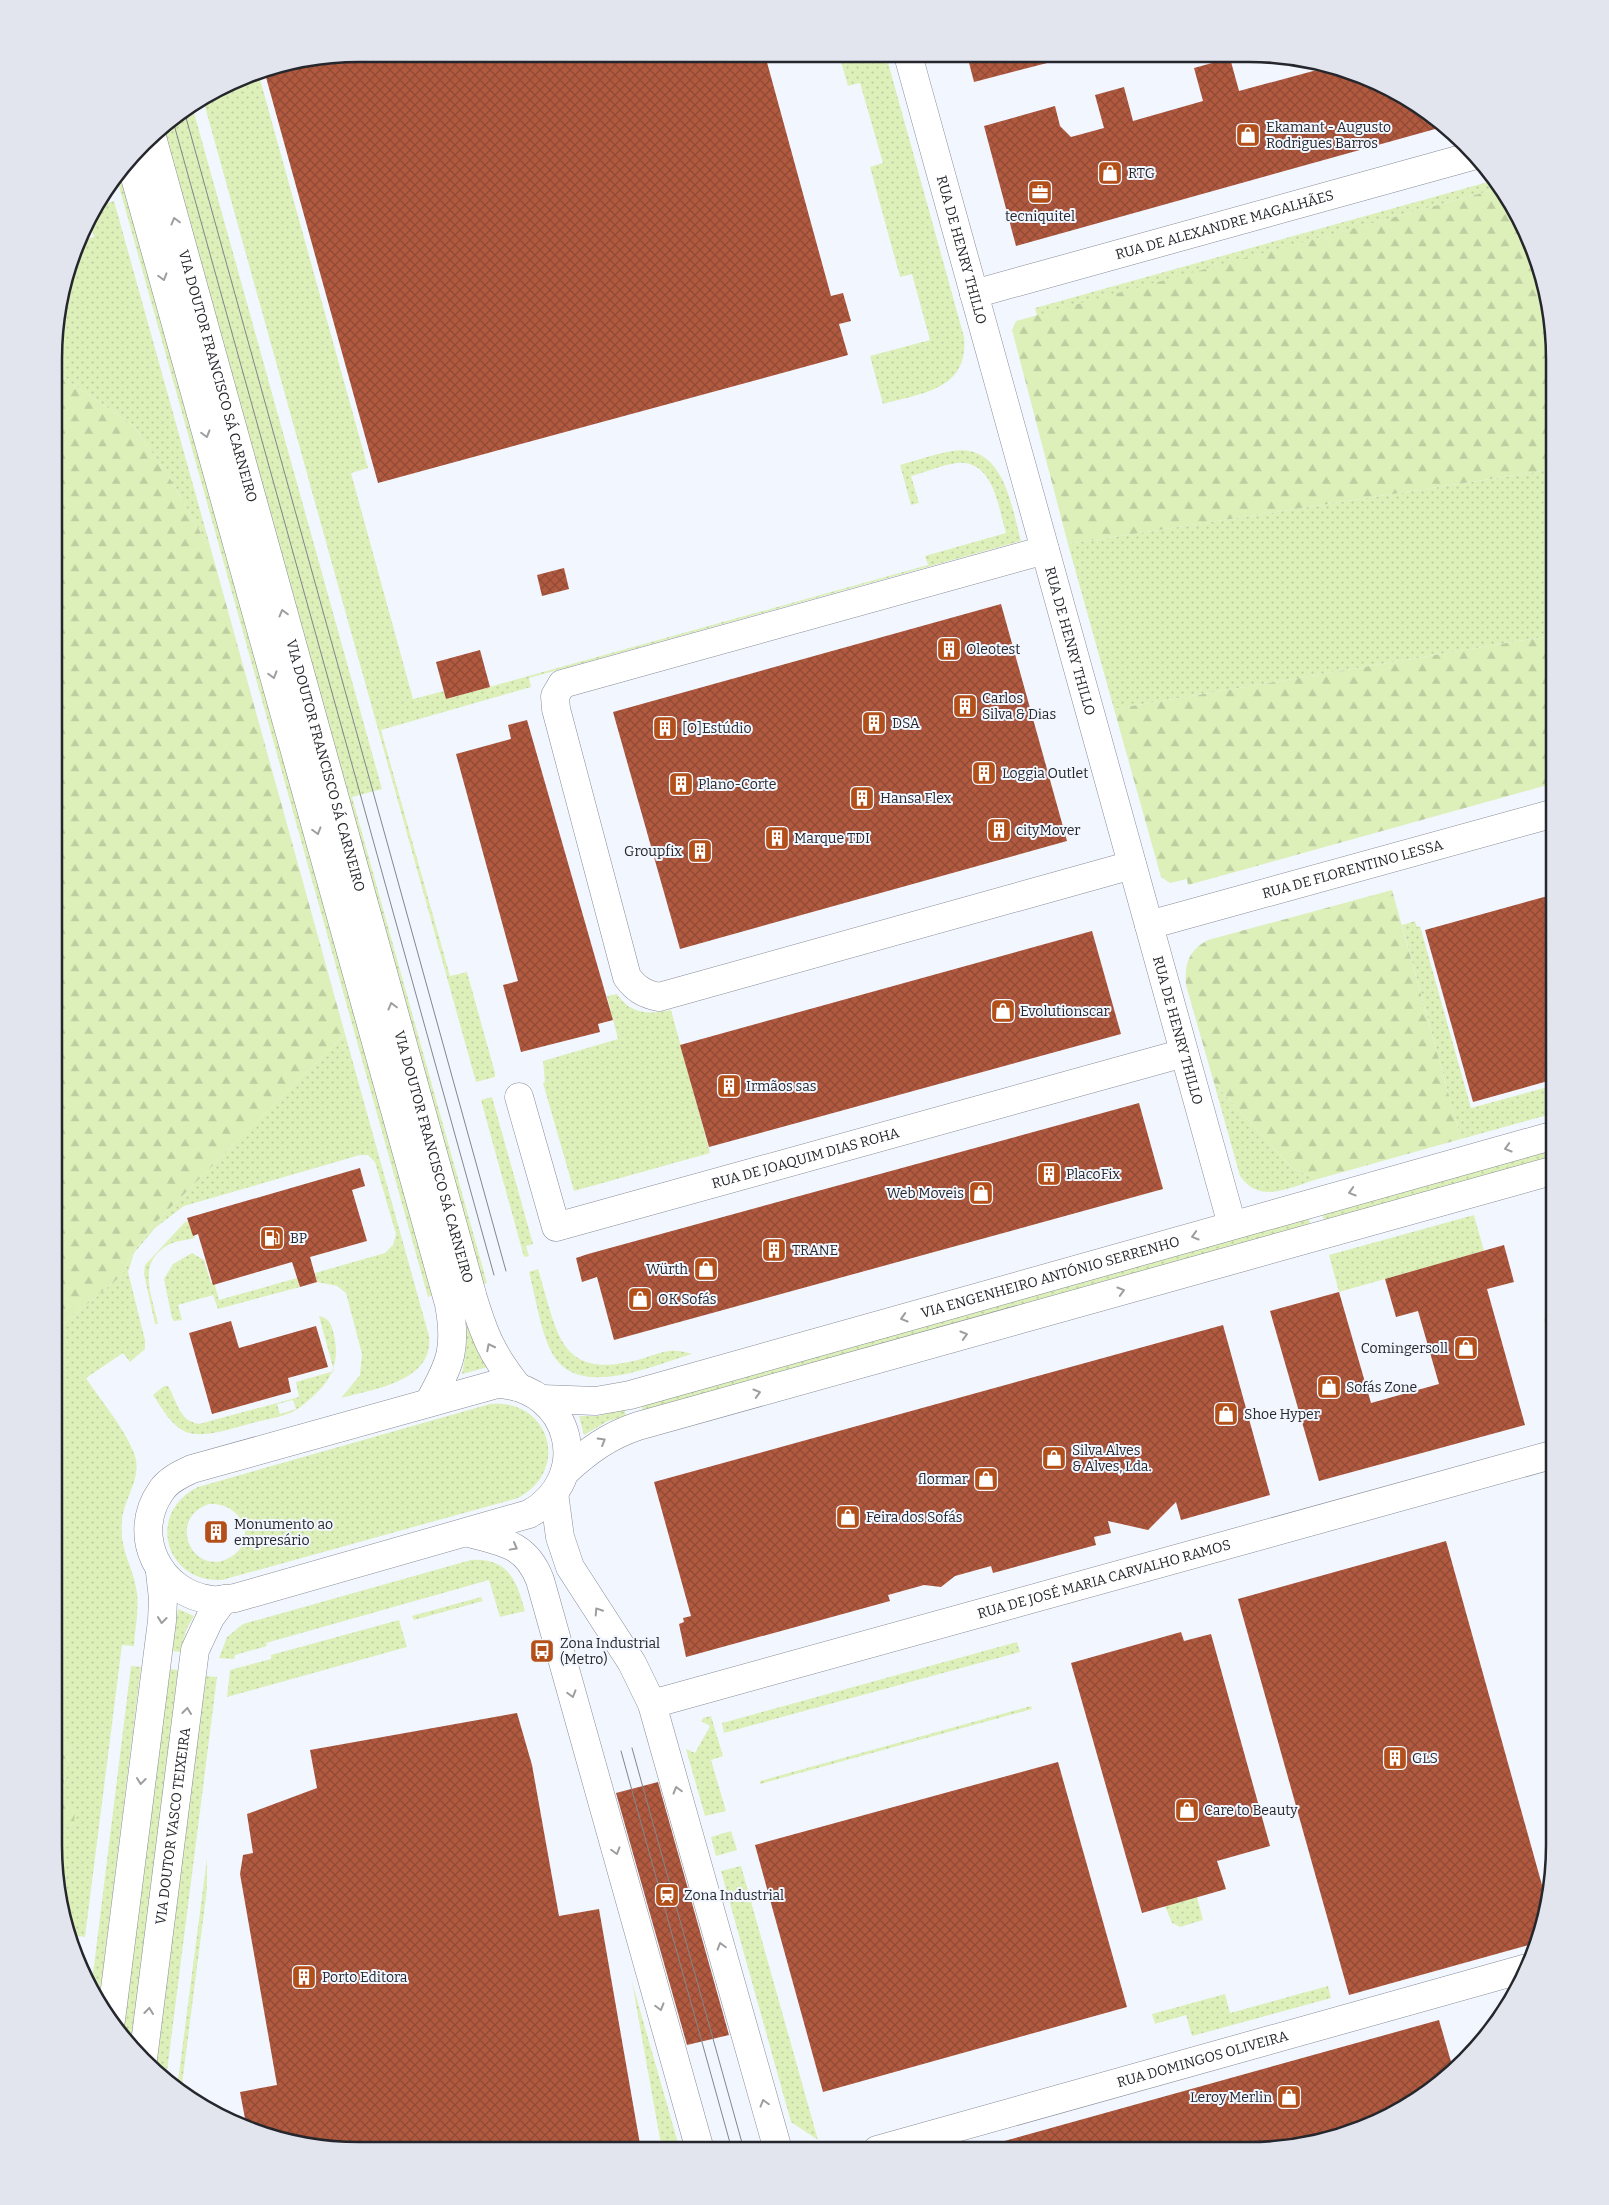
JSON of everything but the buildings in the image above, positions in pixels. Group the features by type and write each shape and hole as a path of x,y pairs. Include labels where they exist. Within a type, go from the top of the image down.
{"main road":[{"name":"RUA DE HENRY THILLO","path":"910,63 1232,1225"},
{"name":"VIA DOUTOR FRANCISCO SÁ CARNEIRO","path":"154,145 472,1298 486,1338 497,1361 518,1387"},
{"name":"RUA DE ALEXANDRE MAGALHÃES","path":"974,294 1467,157"},
{"name":"VIA DOUTOR FRANCISCO SÁ CARNEIRO","path":"132,168 449,1304 453,1342 450,1363 429,1402"},
{"path":"1045,550 562,684 556,692 556,709 627,977 634,987 645,994 659,997 1132,865"},
{"name":"RUA DE FLORENTINO LESSA","path":"1149,925 1546,815"},
{"name":"RUA DE JOAQUIM DIAS ROHA","path":"519,1097 556,1227 1184,1053"},
{"name":"VIA ENGENHEIRO ANTÓNIO SERRENHO","path":"542,1399 596,1401 630,1395 1546,1138"},
{"path":"776,2142 652,1704 632,1663 570,1567 560,1537 559,1483 568,1456 566,1436 554,1412 542,1399 518,1387 497,1384 192,1469 176,1477 161,1490 148,1522 152,1556 160,1572 174,1587 196,1597 213,1601 224,1599 468,1533 529,1514 541,1508 559,1483 596,1444 638,1426 1546,1173"},
{"name":"RUA DE JOSÉ MARIA CARVALHO RAMOS","path":"652,1704 1546,1456"},
{"path":"468,1533 509,1543 521,1551 535,1568 540,1580 698,2142"},
{"path":"112,2010 162,1621 163,1599 160,1572"},
{"name":"VIA DOUTOR VASCO TEIXEIRA","path":"144,2050 195,1650 210,1618 224,1599"},
{"name":"RUA DOMINGOS OLIVEIRA","path":"906,2142 1519,1970"}],"green space":[{"path":"841,63 888,63 964,337 964,355 959,368 951,379 927,392 883,404 870,356 930,340 912,274 900,277 870,167 883,163 860,83 848,86"},
{"path":"260,80 368,468 351,473 413,699 444,691 446,699 928,565 925,556 1006,533 997,499 987,477 979,469 969,464 951,464 911,476 919,503 911,505 900,465 933,455 952,451 969,451 983,457 994,466 1008,495 1021,541 529,678 531,687 381,730 450,976 467,972 495,1073 495,1077 476,1082 205,106 228,93"},
{"path":"194,113 382,789 352,797 487,1283 482,1285 163,137"},
{"path":"124,180 433,1295 428,1297 119,186"},
{"path":"1487,182 1493,190 1037,316 1035,308"},
{"path":"1493,190 1507,211 1524,246 1541,301 1546,340 1546,470 1068,544 1012,330 1016,321"},
{"path":"114,201 212,553 168,475 133,425 63,377 63,340 68,301 85,246 88,239 94,237 92,230 107,203"},
{"path":"63,377 133,425 168,475 212,553 345,1034 152,1226 134,1251 121,1276 63,1324"},
{"path":"1546,470 1546,637 1114,709 1068,544"},
{"path":"1546,637 1546,786 1188,885 1187,879 1170,883 1161,877 1114,709"},
{"path":"1392,890 1461,1139 1318,1179 1292,1168 1214,1083 1186,985 1187,964 1196,948 1208,940"},
{"path":"1415,921 1417,927 1420,926 1471,1108 1546,1087 1546,1115 1461,1139 1402,925"},
{"path":"617,994 622,1001 634,1009 648,1012 671,1010 710,1153 574,1191 543,1083 545,1082 543,1061 618,1039 607,996"},
{"path":"345,1034 429,1336 428,1352 422,1364 399,1381 384,1387 341,1398 360,1375 362,1354 346,1293 337,1286 317,1282 315,1273 385,1253 393,1245 396,1234 375,1162 368,1155 360,1155 184,1206 155,1228 134,1253 128,1272 145,1340 145,1349 130,1362 123,1353 86,1378 120,1426 135,1456 136,1473 125,1505 122,1532 137,1593 138,1606 134,1646 122,1645 85,1937 77,1936 68,1904 63,1865 63,1829 74,1823 63,1801 63,1787 71,1749 63,1741 63,1324 121,1276 134,1251 152,1226"},
{"path":"1214,1083 1292,1168 1318,1179 1286,1189 1266,1192 1248,1185 1240,1176"},
{"path":"492,1097 533,1244 526,1246 529,1256 524,1257 481,1100"},
{"path":"1546,1152 1546,1158 1324,1220 1322,1214"},
{"path":"1474,1215 1484,1251 1339,1292 1329,1255"},
{"path":"1309,1218 1310,1224 643,1411 641,1404"},
{"path":"190,1221 195,1238 168,1245 158,1252 152,1261 149,1270 149,1280 158,1324 155,1324 144,1274 145,1265 185,1222"},
{"path":"192,1253 204,1260 211,1283 214,1282 219,1300 297,1278 300,1287 218,1309 213,1295 178,1305 182,1320 174,1321 164,1279 173,1264"},
{"path":"538,1269 557,1332 566,1347 577,1358 593,1364 614,1364 641,1359 666,1351 692,1354 617,1376 597,1377 579,1375 564,1367 552,1353 541,1325 529,1272"},
{"path":"319,1316 328,1321 333,1332 336,1354 333,1368"},
{"path":"467,1324 476,1347 488,1367 462,1374 466,1350"},
{"path":"332,1372 318,1391 296,1410 278,1417 210,1434 189,1433 177,1427 153,1395 164,1386 168,1386 183,1415 192,1422 199,1424 299,1397 296,1382","holes":["293,1400 296,1409 280,1414 277,1404"]},
{"path":"490,1404 511,1405 527,1412 539,1424 546,1438 548,1454 544,1471 534,1486 518,1498 222,1580 202,1578 186,1570 175,1558 169,1544 167,1528 172,1512 182,1498 198,1487","holes":["209,1504 221,1505 239,1517 245,1534 243,1544 237,1552 227,1559 214,1562 203,1559 194,1552 189,1543 187,1532 189,1521 196,1511"]},
{"path":"624,1409 626,1416 608,1421 584,1435 579,1416 598,1416"},
{"path":"471,1560 484,1560 494,1563 509,1573 518,1590 525,1611 500,1617 489,1580 266,1643 267,1646 235,1655 234,1659 219,1658 227,1637 243,1624"},
{"path":"481,1597 483,1601 414,1620 412,1616"},
{"path":"178,1609 194,1616 187,1628 180,1652 171,1651"},
{"path":"399,1620 407,1647 227,1697 230,1670 271,1659 271,1655"},
{"path":"1017,1642 1020,1652 724,1733 722,1723"},
{"path":"131,1666 141,1667 100,1991 93,1976"},
{"path":"169,1669 178,1670 132,2037 124,2026"},
{"path":"205,1676 217,1677 167,2071 157,2063"},
{"path":"1031,1706 1032,1709 760,1784 760,1781"},
{"path":"711,1716 723,1756 711,1760 726,1811 705,1816 686,1749 695,1753 710,1726 701,1721 703,1718"},
{"path":"63,1741 71,1749 63,1787"},
{"path":"63,1799 75,1808 74,1823 63,1829"},
{"path":"731,1831 737,1850 716,1856 711,1837"},
{"path":"207,1858 207,1889 182,2083 178,2080"},
{"path":"741,1866 818,2140 791,2122 721,1871"},
{"path":"1197,1897 1203,1920 1180,1927 1172,1923 1165,1906"},
{"path":"632,1982 678,2142 661,2142"},
{"path":"1328,1986 1331,1998 1192,2036 1186,2015 1155,2024 1152,2014 1225,1994 1230,2013"}],"tram line":[{"path":"186,119 506,1271"},
{"path":"175,127 494,1275"},
{"path":"632,1748 742,2142"},
{"path":"621,1751 730,2142"}],"place":[{"name":"Ekamant - Augusto Rodrigues Barros","path":"1248,135"},
{"name":"RTG","path":"1110,173"},
{"name":"tecniquitel","path":"1040,192"},
{"name":"Oleotest","path":"949,649"},
{"name":"Carlos Silva & Dias","path":"965,706"},
{"name":"DSA","path":"874,723"},
{"name":"[O]Estúdio","path":"665,728"},
{"name":"Loggia Outlet","path":"984,773"},
{"name":"Plano-Corte","path":"681,784"},
{"name":"Hansa Flex","path":"862,798"},
{"name":"cityMover","path":"999,830"},
{"name":"Marque TDI","path":"777,838"},
{"name":"Groupfix","path":"700,851"},
{"name":"Evolutionscar","path":"1003,1011"},
{"name":"Irmãos sas","path":"729,1086"},
{"name":"PlacoFix","path":"1049,1174"},
{"name":"Web Moveis","path":"981,1193"},
{"name":"BP","path":"272,1238"},
{"name":"TRANE","path":"774,1250"},
{"name":"Würth","path":"706,1269"},
{"name":"OK Sofás","path":"640,1299"},
{"name":"Comingersoll","path":"1466,1348"},
{"name":"Sofás Zone","path":"1329,1387"},
{"name":"Shoe Hyper","path":"1226,1414"},
{"name":"Silva Alves & Alves, Lda.","path":"1054,1458"},
{"name":"flormar","path":"986,1479"},
{"name":"Feira dos Sofás","path":"848,1517"},
{"name":"Monumento ao empresário","path":"216,1532"},
{"name":"Zona Industrial (Metro)","path":"542,1651"},
{"name":"GLS","path":"1395,1758"},
{"name":"Care to Beauty","path":"1187,1810"},
{"name":"Zona Industrial","path":"667,1895"},
{"name":"Porto Editora","path":"304,1977"},
{"name":"Leroy Merlin","path":"1289,2097"}]}
